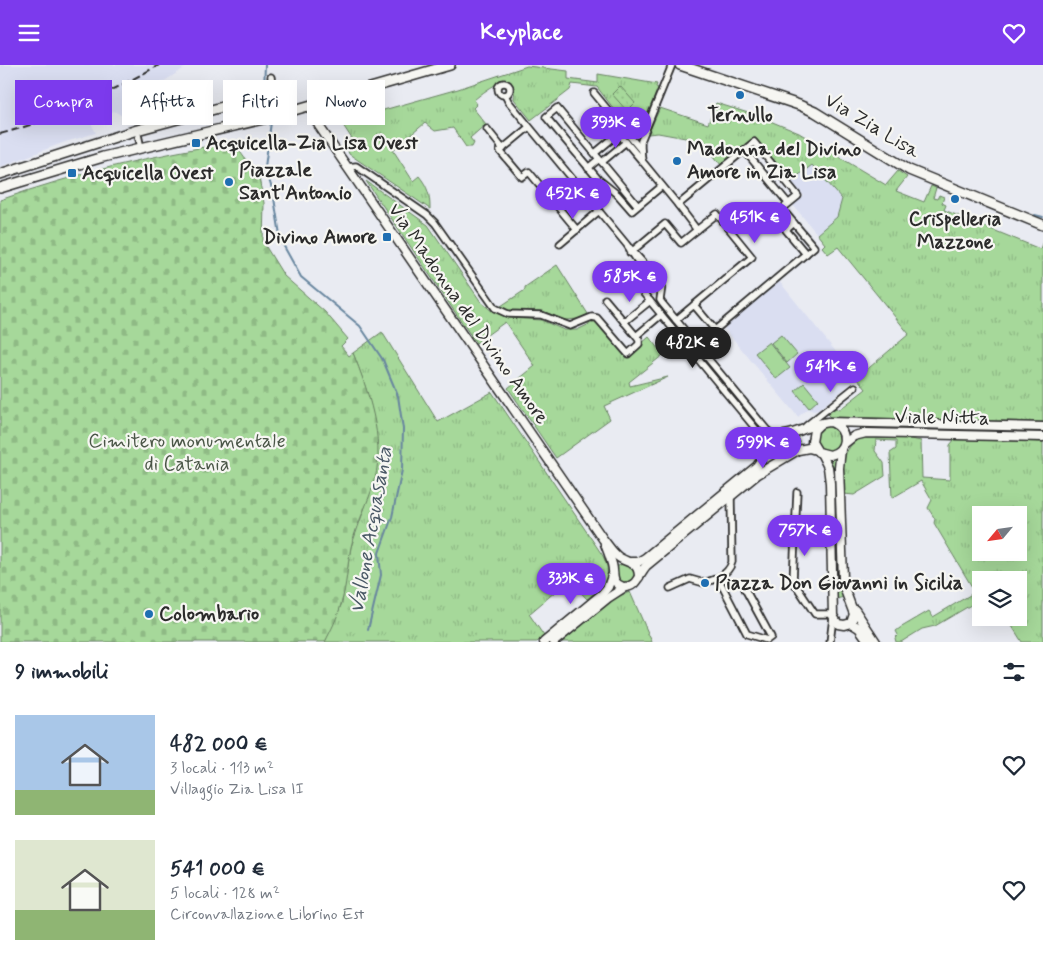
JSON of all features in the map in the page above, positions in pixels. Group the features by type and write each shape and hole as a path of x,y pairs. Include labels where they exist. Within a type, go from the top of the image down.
{"main road":[{"path":"385,84 450,65"},
{"name":"Via Zia Lisa","path":"680,65 815,112 909,170 1043,225"},
{"path":"0,174 29,163 137,130 223,107"},
{"path":"0,188 103,157 238,125"},
{"name":"Via Madonna del Divino Amore","path":"319,125 603,539"},
{"path":"554,642 605,591 617,564 628,561 638,562 645,558 757,466 763,458 765,448 774,436 787,436 826,423 1043,427"},
{"path":"826,423 837,425 842,430 844,437 839,468 843,578 845,590 870,642 859,628 851,623 841,625 836,622 833,612 829,474 826,461 812,442 812,436 816,427 826,423"},
{"name":"Viale Nitta","path":"842,446 854,436 866,433 1043,437"},
{"path":"544,642 586,611 625,587 634,585 646,566 758,474 798,450 809,448 833,455 842,446"},
{"path":"765,448 770,459 778,462"},
{"path":"603,539 617,555 637,568 638,577"},
{"path":"603,539 618,585 625,587"},
{"path":"833,612 836,603 842,600 847,601 852,606 854,616 851,623"}],"street":[{"path":"642,161 641,141 672,65"},
{"path":"594,93 622,131 641,150"},
{"path":"505,95 529,127 662,286 660,300 766,430 774,436"},
{"path":"638,206 557,108 546,117 598,179 618,195 632,211 638,206 662,186"},
{"path":"529,127 500,151 522,177 528,172 577,229"},
{"path":"487,129 503,149"},
{"path":"137,130 141,148"},
{"path":"622,131 626,142 697,230"},
{"path":"595,153 622,131"},
{"path":"588,168 601,161 626,142"},
{"path":"678,205 754,142 798,196 782,209 814,247 715,330 694,305"},
{"path":"744,151 788,203"},
{"path":"29,163 33,177"},
{"path":"347,167 356,166 427,215 435,223 495,308 508,314 541,315 570,326 592,317 597,318 628,354 639,344 639,340 605,299"},
{"path":"560,244 599,211"},
{"path":"632,251 665,224 681,243 717,214 752,257 676,319"},
{"path":"794,223 786,230 806,254"},
{"path":"632,251 638,265 636,281 638,287 760,434 765,448"},
{"path":"638,287 643,276 649,274 654,276"},
{"path":"624,321 650,301"},
{"path":"636,336 661,315"},
{"path":"802,430 855,387"},
{"path":"820,414 826,423"},
{"path":"797,492 793,581 815,614 833,612 830,642"},
{"path":"670,588 690,579 704,583 718,578 731,568 731,496"},
{"path":"718,578 747,634 767,641 771,637 745,589"},
{"path":"832,633 841,625"}],"shaded area":[{"path":"0,65 189,65 166,80 122,80 121,115 114,111 112,112 112,80 15,80 15,125 92,125 96,133 65,142 0,167"},
{"path":"812,165 842,199 837,217 817,234 793,205 804,196 791,181"},
{"path":"779,281 857,378 818,410 807,409 798,417 724,328"}],"green space":[{"path":"527,66 568,71 568,79 598,83 598,74 657,84 656,87 658,88 639,134 634,135 597,87 572,84 570,90 531,120 514,99 514,89 511,83 507,81 493,86 474,100 477,104 473,108 486,124 470,138 474,143 472,147 466,147 453,128 435,131 425,123 393,150 413,181 419,176 425,184 429,195 430,209 349,154 348,151 356,145 343,125 385,125 385,110 458,89"},
{"path":"620,86 635,103 627,111 612,94"},
{"path":"716,103 758,116 799,133 886,185 898,171 907,177 896,191 924,202 931,186 936,188 933,198 937,199 939,195 944,197 942,203 946,205 944,210 1040,249 1043,241 1043,422 830,417 827,413 835,408 839,410 866,389 857,378 909,334 838,247 828,254 822,247 825,244 817,234 837,217 842,199 812,165 791,181 755,137 721,165 702,141 658,133 648,134 660,108 708,124"},
{"name":"Cimitero monumentale di Catania","path":"233,142 259,178 264,203 263,242 284,276 325,312 348,339 341,346 349,356 353,353 373,415 378,448 378,464 375,479 353,538 343,597 334,623 325,642 0,642 0,200 57,181 115,166"},
{"path":"366,181 428,225 481,302 493,312 509,318 541,320 564,330 577,330 596,321 626,357 649,337 663,355 629,382 630,386 668,377 604,406 610,419 556,458 508,388 535,366 505,322 476,343"},
{"path":"557,265 588,314 579,319 564,320 543,311 509,310 501,306 525,290 525,287"},
{"path":"382,332 438,422 492,392 603,556 608,570 606,581 587,599 569,580 529,614 544,636 537,642 325,642 342,603 351,547 375,478 377,462 373,414 353,353"},
{"path":"781,335 797,354 787,363 771,343"},
{"path":"769,342 790,368 776,379 755,353"},
{"path":"804,383 818,400 809,408 795,391"},
{"path":"828,425 837,429 841,438 837,447 828,451 819,447 815,438 819,429"},
{"path":"862,426 1036,430 1037,432 1034,434 863,429"},
{"path":"798,437 801,447 783,456 774,456 767,449 773,440 786,440"},
{"path":"860,438 905,438 921,441 922,478 950,480 950,445 955,439 1043,442 1043,642 1022,642 1012,626 1027,626 1027,571 972,571 972,587 934,523 935,519 928,508 932,500 921,481 892,498 890,453 896,449 896,441 876,440 875,451 884,463 885,476 854,495 844,494 843,470 848,449"},
{"path":"837,457 844,597 836,599 828,459"},
{"path":"625,563 632,565 636,574 631,583 621,584 615,572 618,566"},
{"path":"630,592 652,642 562,642 616,597"},
{"path":"972,594 972,604 935,626 922,629 901,642 896,642 895,638 898,635 896,631 900,628 929,611 933,617"}],"waterway":[{"path":"264,80 265,65"},
{"name":"Vallone Acquasanta","path":"271,125 265,167 273,192 281,241 301,277 360,326 383,360 398,396 403,429 402,470 392,517 379,553 381,575 368,630"},
{"path":"1035,215 1043,217"}],"railway":[{"path":"0,134 62,113 159,65"}],"place":[{"name":"Ternullo","path":"740,95"},
{"name":"Acquicella-Zia Lisa Ovest","path":"196,143"},
{"name":"Madonna del Divino Amore in Zia Lisa","path":"677,161"},
{"name":"Acquicella Ovest","path":"72,173"},
{"name":"Piazzale Sant'Antonio","path":"229,182"},
{"name":"Crispelleria Mazzone","path":"955,199"},
{"name":"Divino Amore","path":"387,237"},
{"name":"Piazza Don Giovanni in Sicilia","path":"705,583"},
{"name":"Colombario","path":"149,614"}]}
